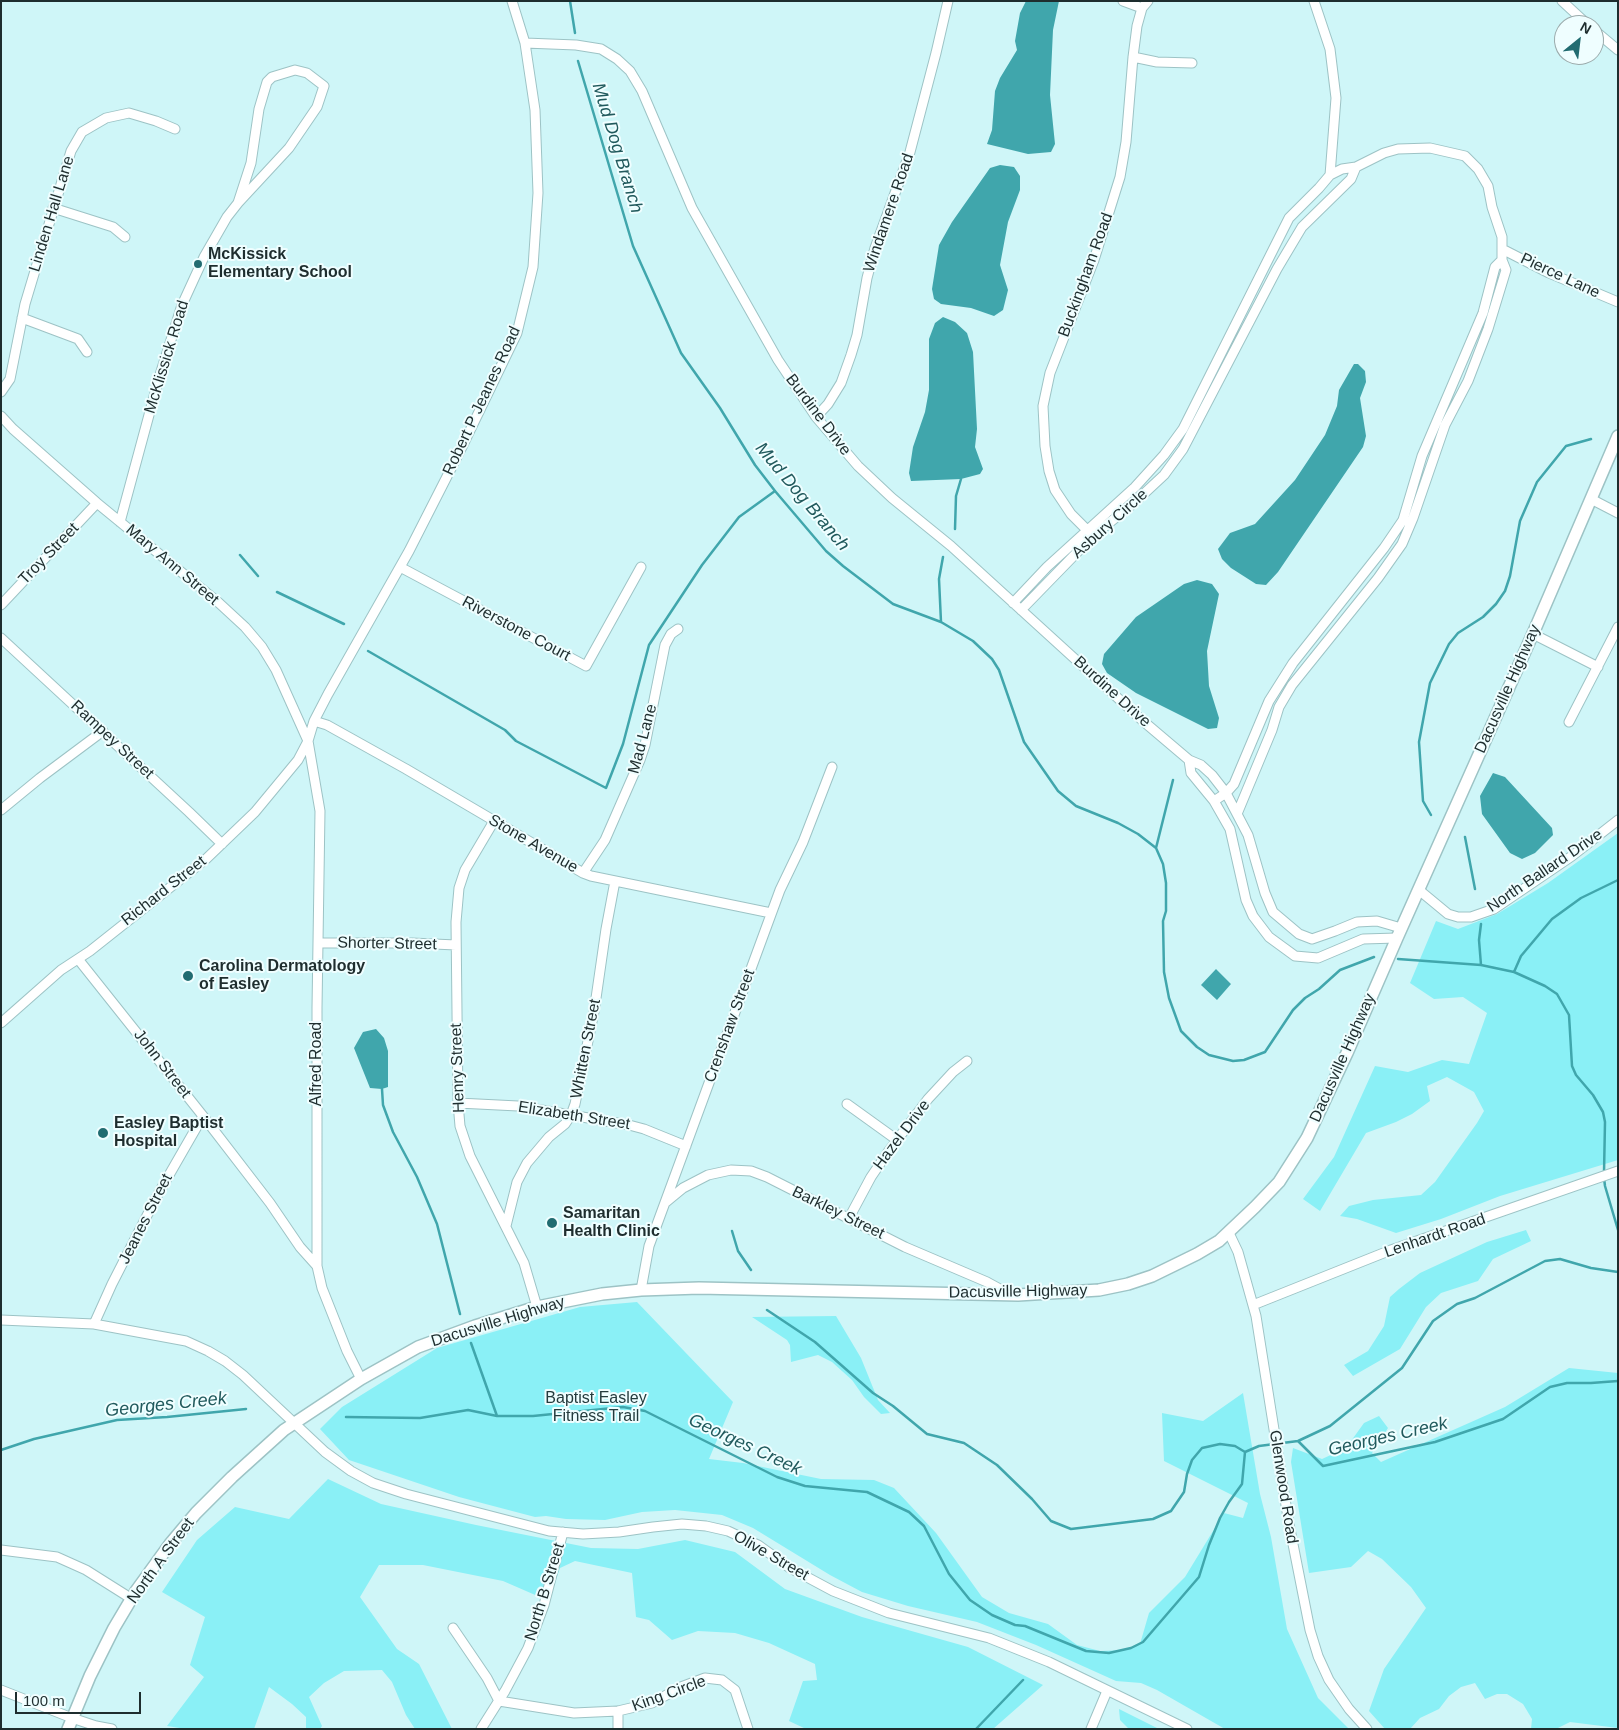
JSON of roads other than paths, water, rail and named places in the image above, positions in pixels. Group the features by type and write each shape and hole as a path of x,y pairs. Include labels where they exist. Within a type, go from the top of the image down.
{"main road":[{"name":"Dacusville Highway","path":"293,1424 361,1378 418,1347 475,1326 537,1308 602,1294 641,1290 699,1288 1010,1294 1099,1290 1128,1284 1157,1274 1219,1241 1278,1182 1307,1138 1347,1053 1533,634 1618,436"},
{"name":"North A Street","path":"70,1723 90,1676 114,1628 170,1544 196,1513 232,1477 293,1424"}],"street":[{"name":"Robert P Jeanes Road","path":"308,741 314,721 400,567 462,447 517,333 533,267 538,193 536,110 525,43 512,1"},
{"name":"Windamere Road","path":"816,417 828,404 841,383 851,355 875,248 910,152 948,1"},
{"path":"1123,1 1145,5"},
{"path":"1236,814 1272,730 1278,707 1292,685 1402,544 1419,502 1445,425 1468,381 1486,337 1506,270 1502,260 1502,237 1488,186 1478,170 1465,156 1430,148 1398,149 1356,167 1342,169 1330,174 1336,98 1330,49 1314,1"},
{"path":"1562,1 1577,15"},
{"name":"Buckingham Road","path":"1090,533 1071,514 1055,490 1045,446 1043,406 1050,373 1094,260 1120,177 1126,142 1137,26 1145,5"},
{"path":"1604,38 1618,50"},
{"name":"Burdine Drive","path":"525,43 576,45 601,49 630,71 642,90 692,208 778,360 816,417 858,466 892,498 951,546 1188,760 1201,765 1212,775 1226,793 1248,835 1265,893 1273,912 1299,934 1312,938 1357,922 1377,921 1399,933"},
{"path":"1133,57 1157,62 1192,63"},
{"name":"McKlissick Road","path":"120,522 159,378 182,305 204,258 227,217 289,148 317,107 324,86 307,73 295,70 272,77 267,82 258,109 251,163 238,203"},
{"name":"Linden Hall Lane","path":"1,392 10,379 25,304 70,151 82,132 106,118 129,113 175,129"},
{"name":"Asbury Circle","path":"1013,603 1047,566 1135,502 1164,475 1192,433 1302,227 1351,179 1356,167"},
{"name":"Asbury Circle","path":"1021,610 1164,455 1183,429 1289,218 1330,174"},
{"path":"53,208 113,227 125,237"},
{"name":"Pierce Lane","path":"1502,249 1549,273 1618,302"},
{"path":"1214,800 1226,793 1234,784 1269,701 1296,660 1382,551 1403,520 1419,467 1483,313 1495,267 1502,260"},
{"path":"1266,263 1278,269"},
{"path":"1483,313 1492,317"},
{"path":"22,318 78,339 86,352"},
{"path":"1475,332 1486,337"},
{"path":"1456,376 1468,381"},
{"path":"1205,384 1215,389"},
{"name":"Mary Ann Street","path":"1,416 13,429 97,503 219,603 245,628 262,647 276,670 308,741"},
{"path":"1183,429 1192,433"},
{"path":"1419,467 1430,471"},
{"path":"1409,499 1419,502"},
{"path":"1591,500 1618,513"},
{"name":"Troy Street","path":"1,605 97,503"},
{"path":"1382,551 1392,559"},
{"name":"Riverstone Court","path":"400,567 586,666 641,568"},
{"path":"1354,586 1363,596"},
{"path":"1569,722 1618,627"},
{"name":"Mad Lane","path":"583,873 605,840 640,760 645,745 665,645 671,634 678,630"},
{"path":"1533,634 1598,667"},
{"name":"Rampey Street","path":"1,638 103,730 222,844"},
{"path":"1296,660 1305,668"},
{"path":"1269,701 1278,707"},
{"name":"Stone Avenue","path":"314,721 327,725 406,768 583,873 771,913"},
{"path":"1,810 103,730"},
{"name":"Richard Street","path":"1,1023 61,970 78,959 206,859 255,812 298,760 308,741"},
{"name":"Alfred Road","path":"308,741 320,810 317,1266 322,1288 347,1351 361,1378"},
{"name":"Burdine Drive","path":"1188,760 1191,774 1214,800 1230,829 1246,900 1253,916 1269,937 1295,956 1318,958 1363,939 1399,933"},
{"name":"Crenshaw Street","path":"641,1290 649,1246 771,913 832,767"},
{"name":"North Ballard Drive","path":"1419,890 1448,914 1458,917 1471,917 1494,909 1572,856 1618,820"},
{"name":"Henry Street","path":"494,821 461,878 456,922 458,1103 460,1126 470,1156 524,1263 537,1308"},
{"name":"Whitten Street","path":"506,1226 517,1182 527,1163 571,1115 576,1104 594,1012 615,881"},
{"name":"Shorter Street","path":"318,943 456,945"},
{"name":"John Street","path":"78,959 203,1116 270,1203 300,1247 317,1266"},
{"name":"Hazel Drive","path":"849,1218 871,1177 897,1140 928,1099 953,1072 967,1061"},
{"name":"Elizabeth Street","path":"458,1103 518,1106 571,1115 644,1129 686,1146"},
{"path":"847,1104 897,1140"},
{"name":"Jeanes Street","path":"94,1324 112,1284 157,1196 203,1116"},
{"name":"Barkley Street","path":"666,1202 683,1188 708,1175 731,1170 751,1171 767,1177 906,1247 1010,1294"},
{"name":"Lenhardt Road","path":"1253,1306 1391,1250 1617,1172"},
{"name":"Glenwood Road","path":"1229,1233 1238,1252 1253,1306 1302,1598 1318,1656 1329,1680 1344,1702 1367,1729"},
{"name":"Olive Street","path":"1,1320 94,1324 186,1341 208,1351 243,1375 325,1452 373,1484 549,1531 582,1534 619,1532 682,1524 706,1526 728,1531 758,1545 790,1568 833,1590 889,1613 989,1638 1049,1662 1187,1729"},
{"name":"North B Street","path":"481,1729 499,1701 528,1648 544,1605 563,1532"},
{"path":"1,1550 56,1557 86,1570 132,1599"},
{"path":"453,1628 488,1678 499,1701"},
{"name":"King Circle","path":"499,1701 574,1713 618,1711 652,1703 681,1687 705,1678 722,1680 735,1690 748,1729"},
{"path":"1,1690 70,1723 112,1729"},
{"path":"1091,1729 1107,1691"},
{"path":"618,1711 618,1729"}],"waterway":[{"name":"Mud Dog Branch","path":"570,1 575,33"},
{"name":"Mud Dog Branch","path":"578,61 633,246 681,353 720,408 755,465 826,551 843,566 893,604 941,622 973,641 992,659 999,670 1024,742 1058,791 1076,806 1118,823 1138,834 1156,848 1163,864 1166,883 1166,911 1163,921 1164,972 1169,998 1181,1031 1197,1047 1209,1055 1233,1061 1244,1060 1265,1052 1293,1010 1305,998 1319,989 1340,970 1374,957"},
{"path":"1431,815 1423,801 1419,742 1430,683 1449,644 1458,633 1483,617 1496,604 1505,591 1510,576 1520,521 1537,482 1566,446 1591,439"},
{"path":"955,529 956,496 961,479"},
{"path":"368,651 505,730 516,741 606,788 623,744 649,645 702,565 739,517 775,491"},
{"path":"240,555 258,576"},
{"path":"941,622 939,579 943,557"},
{"path":"277,592 344,624"},
{"path":"1156,848 1173,780"},
{"path":"1465,837 1475,889"},
{"path":"1514,972 1521,956 1552,919 1581,898 1618,880"},
{"path":"1481,924 1479,940 1481,965"},
{"name":"Mud Dog Branch","path":"1398,959 1481,965 1514,972 1545,986 1557,994 1569,1015 1572,1066 1576,1075 1593,1095 1603,1112 1605,1122 1604,1173"},
{"path":"382,1089 383,1105 393,1132 417,1177 437,1224 460,1314"},
{"name":"Mud Dog Branch","path":"1604,1178 1618,1230"},
{"path":"732,1231 738,1251 751,1270"},
{"path":"1245,1452 1259,1446 1298,1441 1330,1426 1402,1368 1433,1321 1457,1304 1475,1298 1545,1261 1560,1259 1591,1268 1618,1272"},
{"path":"767,1310 815,1342 873,1393 893,1406 927,1434 964,1443 997,1465 1032,1499 1051,1521 1071,1529 1153,1519 1171,1511 1184,1492 1192,1460 1202,1448 1220,1444 1235,1446 1245,1452"},
{"path":"471,1343 497,1416"},
{"name":"Georges Creek","path":"1298,1441 1323,1466 1435,1442 1503,1419 1550,1387 1567,1383 1618,1381"},
{"name":"Georges Creek","path":"346,1417 420,1418 468,1410 497,1416 533,1416 623,1407 645,1411 777,1477 805,1486 867,1492 909,1512 924,1526 949,1574 970,1600 992,1615 1015,1625 1025,1626 1086,1651 1109,1653 1131,1648 1143,1642 1199,1577 1220,1518 1242,1484 1245,1452"},
{"name":"Georges Creek","path":"1,1450 34,1439 117,1420 246,1409"},
{"path":"976,1729 1023,1680"}],"place":[{"name":"McKissick Elementary School","path":"198,264"},
{"name":"Carolina Dermatology of Easley","path":"188,976"},
{"name":"Easley Baptist Hospital","path":"103,1133"},
{"name":"Samaritan Health Clinic","path":"552,1223"}],"park label":[{"name":"Baptist Easley Fitness Trail","path":"596,1408"}]}
